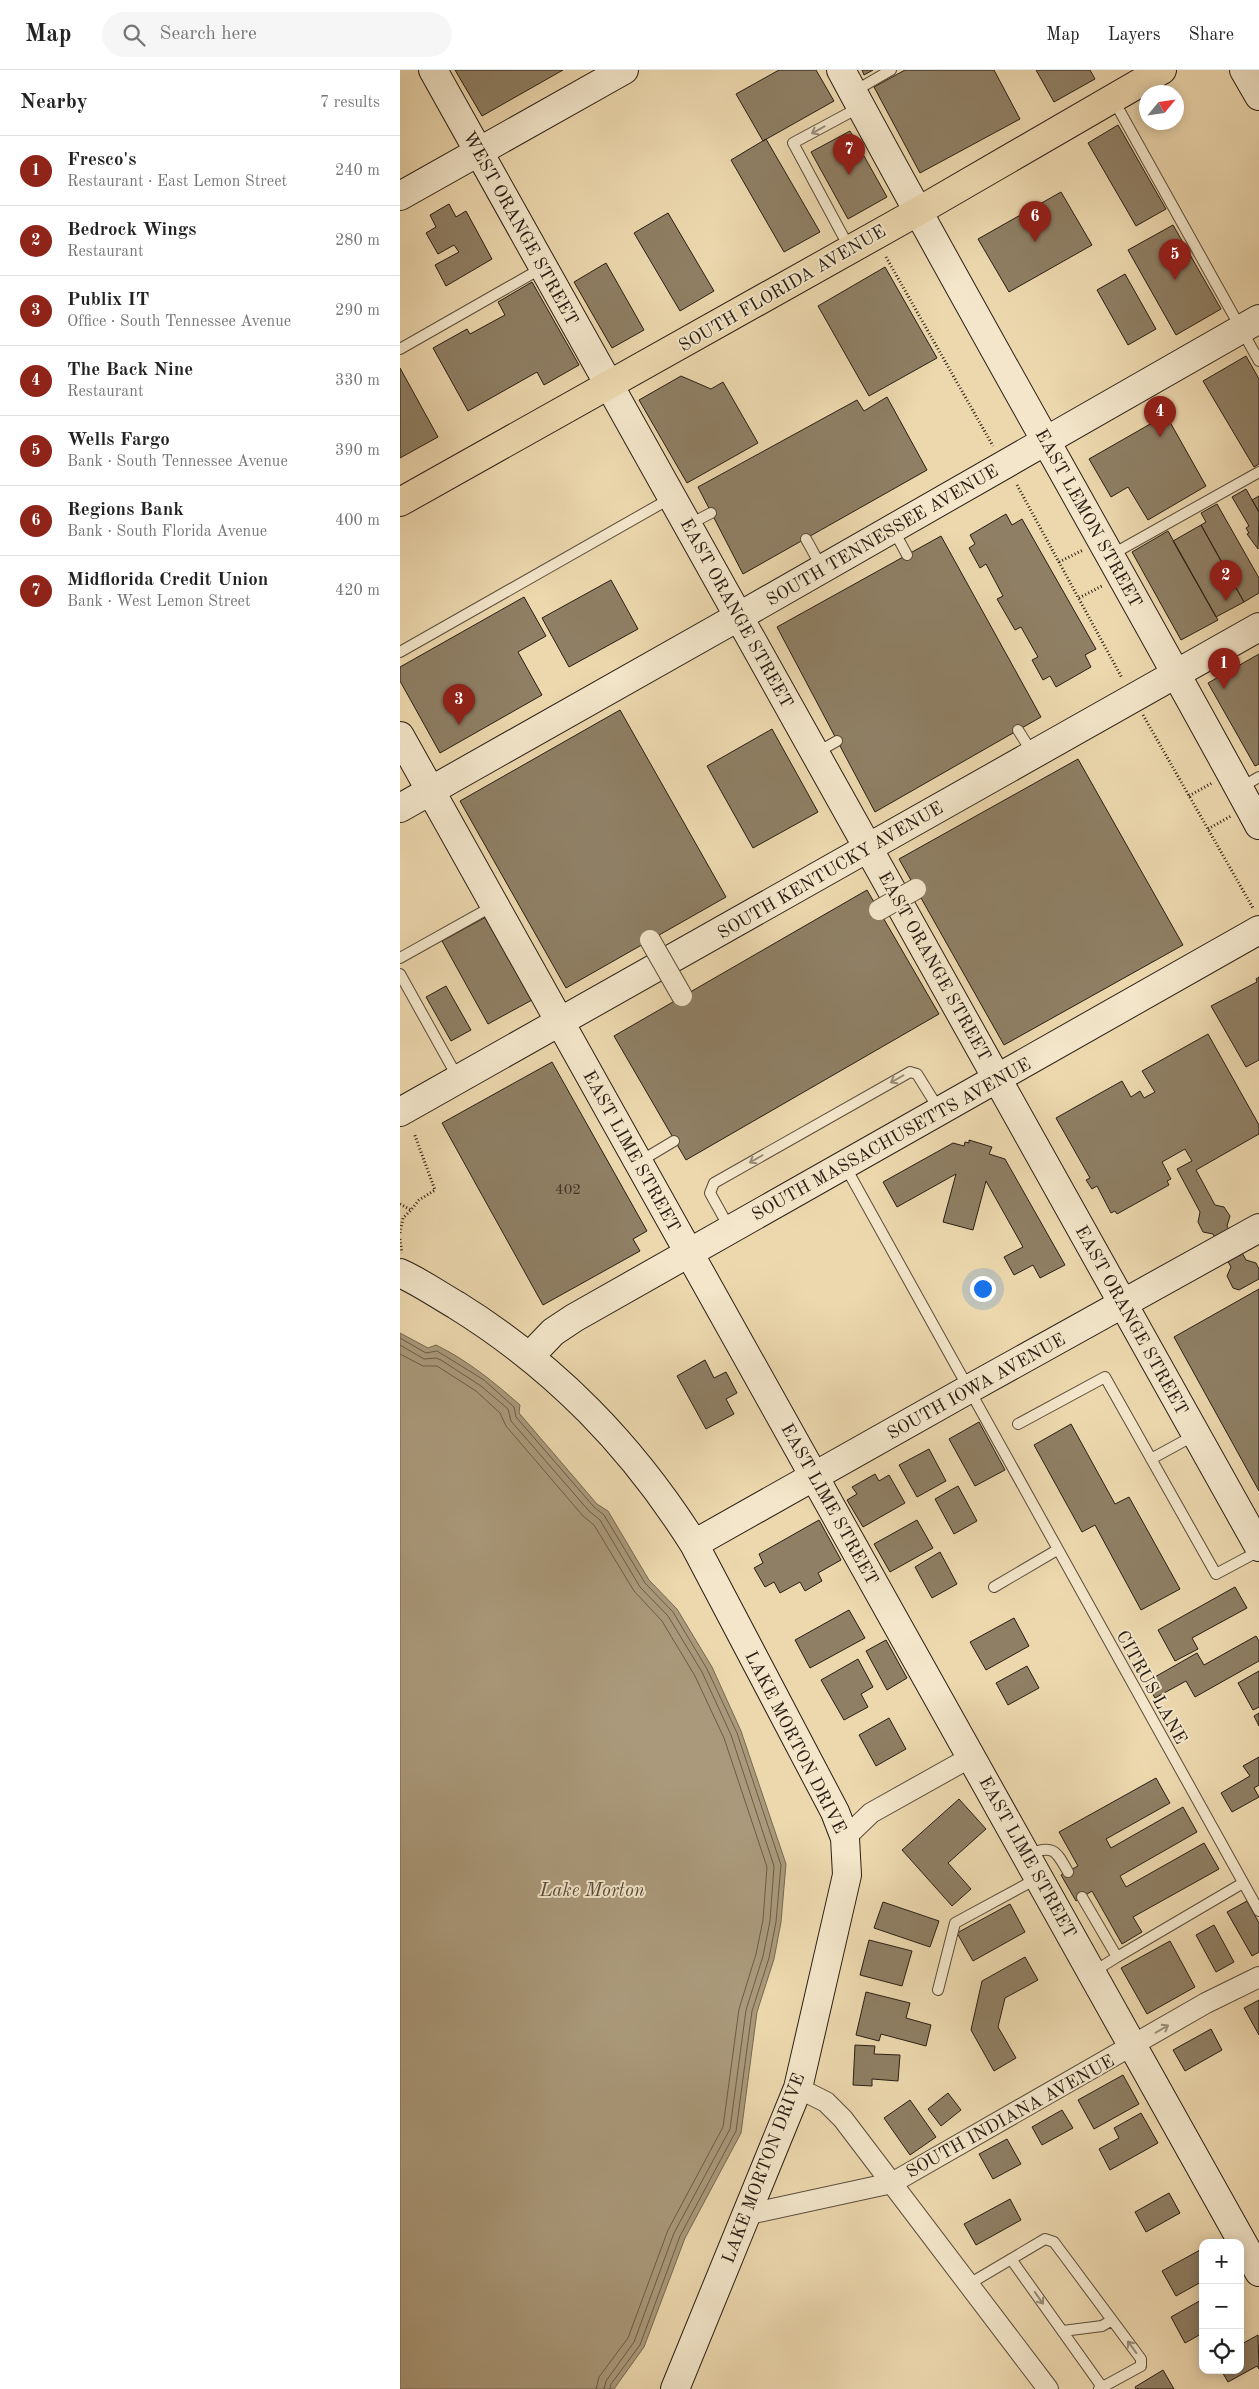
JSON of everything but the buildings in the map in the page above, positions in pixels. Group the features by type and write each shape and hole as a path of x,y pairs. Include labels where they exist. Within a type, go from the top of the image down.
{"main road":[{"name":"SOUTH FLORIDA AVENUE","path":"400,502 610,386 917,212 1162,70"}],"street":[{"name":"WEST ORANGE STREET","path":"433,70 610,386"},
{"path":"400,196 624,70"},
{"path":"1244,70 1259,96"},
{"name":"EAST LEMON STREET","path":"852,89 917,212 1046,441 1098,552 1177,674 1238,782 1259,824"},
{"name":"SOUTH TENNESSEE AVENUE","path":"400,808 1250,324"},
{"name":"EAST ORANGE STREET","path":"610,386 738,617 826,747 894,903 998,1080 1259,1549"},
{"name":"SOUTH KENTUCKY AVENUE","path":"407,1123 459,1080 1259,627"},
{"name":"EAST LIME STREET","path":"400,736 562,1023 688,1254 815,1476 1093,1972 1259,2272"},
{"name":"SOUTH MASSACHUSETTS AVENUE","path":"530,1356 553,1332 730,1230 998,1080 1256,919"},
{"path":"650,940 682,996"},
{"name":"SOUTH IOWA AVENUE","path":"694,1544 1259,1228"},
{"name":"LAKE MORTON DRIVE","path":"401,1263 530,1356 554,1376 600,1420 670,1506 694,1544 835,1812 845,1838 847,1875 798,2088 675,2389"},
{"path":"845,1838 871,1814 971,1756"},
{"name":"SOUTH INDIANA AVENUE","path":"745,2215 892,2183 1206,2003 1259,1977"},
{"path":"798,2088 826,2102 843,2119 1048,2389"}],"lane":[{"path":"850,249 793,143 852,89 891,70"},
{"path":"1113,98 1250,324 1259,361"},
{"path":"400,349 543,268"},
{"path":"1098,552 1259,472"},
{"path":"400,652 672,497"},
{"path":"687,526 711,513"},
{"path":"892,528 907,555"},
{"path":"806,538 822,568"},
{"path":"1018,730 1034,755"},
{"path":"400,958 495,905"},
{"path":"400,974 459,1080"},
{"path":"730,1230 710,1193 714,1183 902,1076 910,1072 917,1074 940,1112"},
{"path":"638,1163 674,1141"},
{"name":"CITRUS LANE","path":"845,1165 1259,1910"},
{"path":"1018,1424 1105,1377 1216,1574 1259,1549"},
{"path":"1151,1458 1196,1434"},
{"path":"994,1587 1058,1550"},
{"path":"938,1990 956,1923 1033,1866 1040,1850 1052,1849 1058,1854 1068,1872"},
{"path":"1093,1972 1243,1883"},
{"path":"1082,1897 1117,1957"},
{"path":"969,2284 1045,2238 1054,2242 1141,2359 1141,2366 1101,2388 1011,2259"},
{"path":"1063,2331 1102,2326 1112,2320"}],"path":[{"path":"886,257 993,447"},
{"path":"1017,485 1122,678"},
{"path":"1059,562 1098,552"},
{"path":"1079,598 1105,584"},
{"path":"1143,715 1208,829 1256,919"},
{"path":"1189,796 1238,782"},
{"path":"1208,829 1234,815"},
{"path":"400,1233 403,1218 419,1200 435,1190 407,1123"},
{"path":"400,1204 411,1210"},
{"path":"400,1239 401,1263"}],"water":[{"name":"Lake Morton","path":"400,1333 428,1348 436,1345 459,1357 510,1396 520,1405 519,1413 597,1504 608,1511 649,1580 677,1609 712,1667 741,1731 786,1864 781,1922 774,1959 757,2012 741,2133 685,2238 644,2347 614,2389 400,2389"}],"place":[{"name":"Midflorida Credit Union","path":"849,175"},
{"name":"Regions Bank","path":"1035,242"},
{"name":"Wells Fargo","path":"1175,280"},
{"name":"The Back Nine","path":"1160,437"},
{"name":"Bedrock Wings","path":"1226,601"},
{"name":"Fresco's","path":"1224,689"},
{"name":"Publix IT","path":"459,725"}]}
